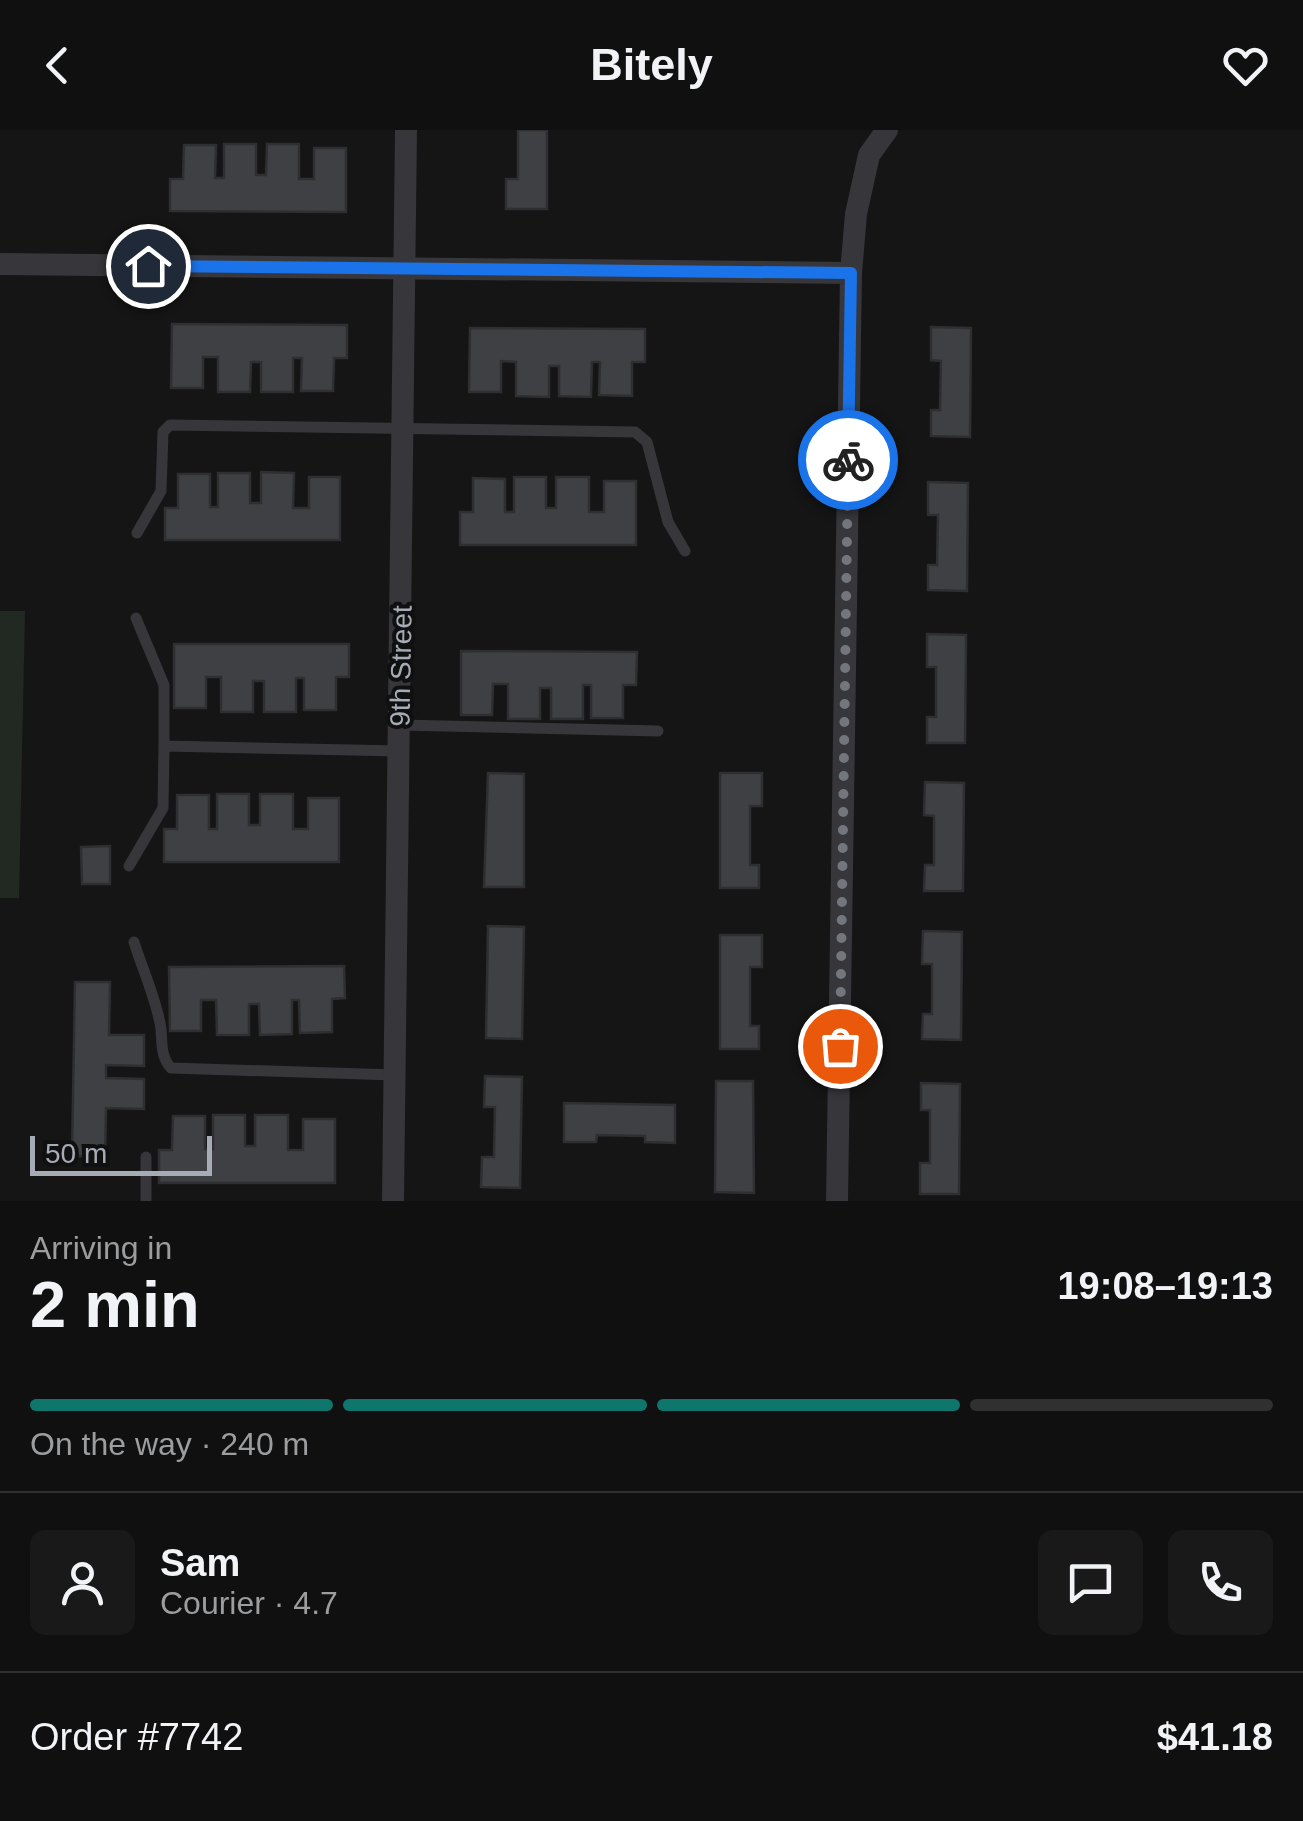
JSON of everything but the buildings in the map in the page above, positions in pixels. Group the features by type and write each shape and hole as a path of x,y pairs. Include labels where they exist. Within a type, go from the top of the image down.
{"street":[{"name":"9th Street","path":"393,1201 406,130"},
{"path":"837,1201 851,273 856,214 869,154 887,130"},
{"path":"0,264 851,273"}],"lane":[{"path":"137,533 162,491 163,432 170,425 635,432 647,442 668,522 685,552"},
{"path":"128,866 163,808 164,685 136,618"},
{"path":"400,725 658,731"},
{"path":"164,746 400,751"},
{"path":"134,942 151,998 158,1007 164,1061 170,1068 395,1075"},
{"path":"146,1157 146,1201"}],"shaded area":[{"path":"0,611 25,611 19,898 0,898"}],"way so far":[{"path":"840,1046 848,460"}],"route":[{"path":"148,266 851,273 848,460"}]}
